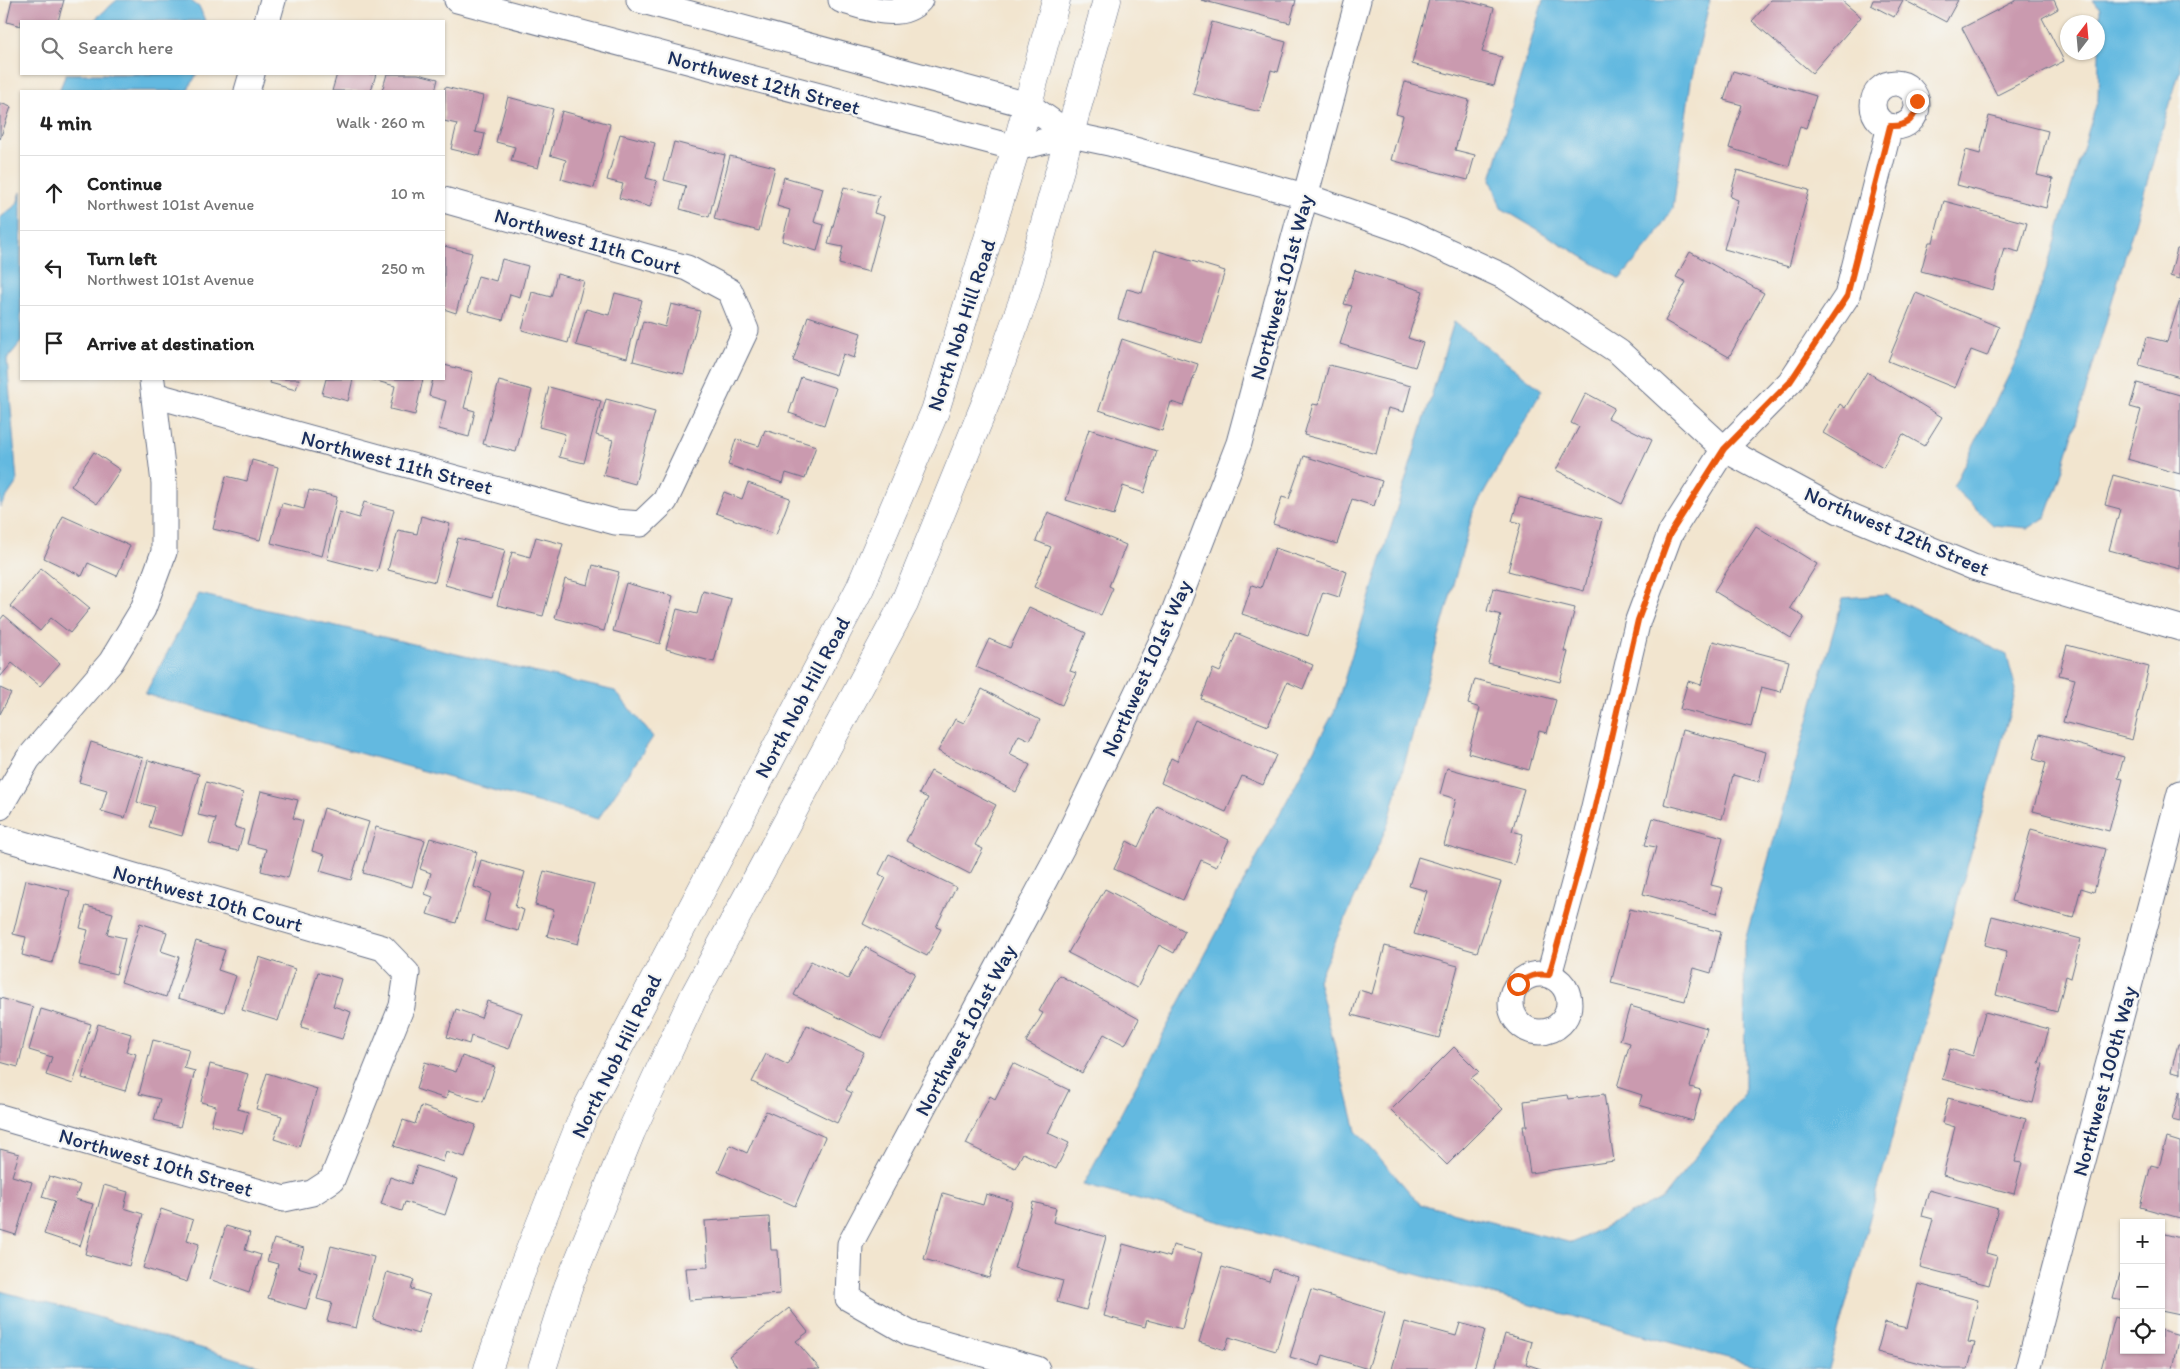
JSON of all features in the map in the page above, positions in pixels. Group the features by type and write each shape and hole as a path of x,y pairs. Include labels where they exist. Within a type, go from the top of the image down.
{"main road":[{"name":"North Nob Hill Road","path":"488,1369 520,1275 584,1114 860,588 934,411 1016,148 1056,0"},
{"name":"North Nob Hill Road","path":"542,1369 568,1287 631,1132 696,994 904,604 995,380 1025,295 1107,0"}],"street":[{"path":"267,20 273,0"},
{"name":"Northwest 12th Street","path":"457,0 1016,148 1071,135"},
{"name":"Northwest 12th Street","path":"639,0 1028,105 1071,135 1109,143 1305,196 1402,230 1507,278 1619,352 1724,449 1839,511 1973,567 2180,628"},
{"path":"841,0 886,12 917,3"},
{"name":"Northwest 101st Way","path":"1036,1369 909,1333 848,1298 850,1244 1065,842 1167,630 1239,443 1358,0"},
{"path":"247,90 252,75"},
{"path":"1549,975 1590,828 1638,620 1670,534 1724,449 1790,382 1847,296 1890,126"},
{"name":"Northwest 11th Court","path":"445,200 686,268 730,291 746,330 665,501 641,524"},
{"path":"0,807 28,759 111,662 143,609 164,552 164,483 153,387"},
{"name":"Northwest 11th Street","path":"153,387 615,522 641,524"},
{"name":"Northwest 100th Way","path":"2028,1369 2180,793"},
{"name":"Northwest 10th Court","path":"0,837 383,948 407,973 402,1006 332,1180 312,1193"},
{"name":"Northwest 10th Street","path":"0,1117 284,1199 312,1193"}],"water":[{"path":"117,0 190,0 200,8 205,20 94,20"},
{"path":"1543,0 1710,0 1691,81 1673,208 1655,237 1620,279 1501,208 1491,179"},
{"path":"2093,0 2180,0 2180,70 2059,481 2046,517 2029,528 1993,525 1953,487 2022,349 2098,99 2099,60 2105,60 2105,15 2100,15 2100,9"},
{"path":"66,75 196,75 188,90 59,90"},
{"path":"20,195 20,343 7,359 17,482 0,507 0,218 17,204"},
{"path":"1454,322 1542,390 1473,512 1388,824 1318,980 1356,1131 1420,1204 1572,1243 1663,1198 1745,1093 1744,944 1843,598 1886,595 2007,655 2016,690 1828,1369 1769,1369 1083,1185 1335,710"},
{"path":"199,594 615,691 653,737 598,819 145,694"},
{"path":"0,1291 94,1316 271,1369 0,1369"}],"building":[{"path":"12,0 64,0 58,20 20,20 20,26 7,22"},
{"path":"1201,0 1296,0 1290,23"},
{"path":"1429,0 1463,0 1494,8 1482,52 1502,57 1494,86 1412,64"},
{"path":"1771,0 1841,0 1861,17 1812,73 1752,21"},
{"path":"1873,0 1903,0 1894,17 1871,5"},
{"path":"1904,0 1958,0 1946,22"},
{"path":"2017,0 2054,0 2058,9 2042,18 2060,53 2060,60 2064,61 1997,95 1962,28"},
{"path":"1212,22 1286,42 1278,72 1271,70 1260,112 1193,94"},
{"path":"1733,71 1816,96 1806,128 1800,126 1789,166 1729,148 1742,105 1724,100"},
{"path":"337,75 376,75 371,90 332,90"},
{"path":"387,75 422,75 438,79 435,90 382,90"},
{"path":"1405,82 1469,100 1455,150 1475,155 1468,180 1391,160 1403,116 1396,114"},
{"path":"445,87 483,96 475,132 485,134 480,156 451,149 457,124 445,121"},
{"path":"508,97 553,109 538,168 511,161 515,147 496,142"},
{"path":"0,103 11,107 0,139"},
{"path":"562,111 610,124 594,188 561,179 566,160 550,155"},
{"path":"1989,116 2048,131 2037,175 2053,179 2046,208 1957,185 1966,150 1980,154"},
{"path":"620,134 655,143 646,178 657,181 650,207 619,198 623,184 607,180"},
{"path":"674,142 725,155 709,217 680,209 686,186 664,180"},
{"path":"730,156 775,167 759,231 714,219"},
{"path":"1737,170 1809,190 1789,267 1724,249 1738,200 1730,197"},
{"path":"784,177 823,188 814,222 824,225 817,251 782,241 790,210 777,206"},
{"path":"844,187 879,196 874,213 884,216 869,272 839,264 843,247 828,244"},
{"path":"1944,201 2027,223 2019,252 2004,248 1993,290 1921,271 1929,242 1933,242"},
{"path":"445,246 472,253 456,313 445,309"},
{"path":"2177,249 2180,249 2180,279 2170,276"},
{"path":"1155,250 1225,271 1202,343 1118,319 1127,289 1142,293"},
{"path":"1690,252 1764,293 1729,357 1665,321 1686,282 1676,277"},
{"path":"502,259 528,266 520,297 510,294 503,320 468,311 478,276 496,281"},
{"path":"1355,270 1423,291 1408,338 1423,343 1415,367 1340,344 1352,306 1344,304"},
{"path":"557,274 584,281 568,343 522,330 532,292 551,297"},
{"path":"615,293 642,300 627,358 576,345 586,309 609,315"},
{"path":"1916,293 1999,327 1987,356 1971,350 1955,388 1888,361"},
{"path":"2180,300 2180,377 2139,365 2147,337 2167,342"},
{"path":"671,304 700,311 684,374 633,361 643,321 665,327"},
{"path":"808,316 861,333 854,358 843,354 836,375 793,361"},
{"path":"1122,339 1198,364 1184,406 1171,402 1162,431 1099,410"},
{"path":"445,365 473,372 464,408 475,411 469,437 439,429 446,401 429,396 433,380 445,380"},
{"path":"1329,365 1411,386 1404,412 1388,408 1376,454 1304,435 1313,404 1318,405"},
{"path":"1867,372 1942,417 1924,446 1903,434 1883,468 1823,433 1840,404 1845,408"},
{"path":"801,377 836,388 824,425 789,413"},
{"path":"271,380 299,380 296,390 270,383"},
{"path":"326,380 353,380 348,401 322,394"},
{"path":"373,380 423,380 415,415 390,409 395,386"},
{"path":"499,381 532,390 516,452 483,444"},
{"path":"2137,383 2180,395 2180,474 2127,459 2141,410 2130,407"},
{"path":"549,387 601,401 584,463 559,457 565,434 539,427"},
{"path":"1586,393 1614,408 1608,418 1652,440 1622,504 1556,470 1579,427 1571,423"},
{"path":"606,399 655,412 635,484 603,475 613,440 596,435"},
{"path":"1089,429 1157,451 1144,493 1123,486 1114,515 1066,500"},
{"path":"765,430 816,446 805,479 786,473 783,483 728,465 736,439 759,446"},
{"path":"94,452 120,470 97,504 71,486"},
{"path":"1304,456 1382,481 1374,506 1352,499 1337,544 1273,524 1282,497 1289,499"},
{"path":"252,460 278,467 260,540 213,529 226,476 247,481"},
{"path":"2113,475 2180,493 2180,569 2109,550 2120,509 2105,505"},
{"path":"748,483 790,498 776,535 716,513 724,492 742,499"},
{"path":"309,490 337,497 322,556 271,543 282,503 304,509"},
{"path":"1519,497 1602,519 1584,591 1508,571 1521,523 1512,521"},
{"path":"364,502 394,510 377,572 327,559 339,512 359,518"},
{"path":"1048,512 1126,545 1109,586 1113,588 1101,615 1034,587 1051,547 1036,541"},
{"path":"63,516 130,546 117,576 88,563 82,576 44,558"},
{"path":"421,516 450,524 435,582 388,570 398,530 417,534"},
{"path":"1756,526 1817,564 1790,608 1804,617 1791,638 1714,591"},
{"path":"536,537 563,544 543,616 497,605 512,552 530,557"},
{"path":"458,538 505,550 492,598 445,585"},
{"path":"1275,548 1347,572 1339,597 1323,592 1308,636 1242,614 1252,585 1261,588"},
{"path":"593,565 619,572 604,631 555,618 565,579 588,585"},
{"path":"41,568 90,608 70,633 51,618 40,631 10,606"},
{"path":"626,583 673,596 660,644 613,631"},
{"path":"1493,588 1575,608 1564,651 1568,652 1560,682 1488,663 1501,615 1487,611"},
{"path":"703,591 731,599 714,662 666,649 677,609 697,614"},
{"path":"1029,607 1086,633 1070,671 1076,673 1062,705 976,667 989,639 1010,648"},
{"path":"4,615 60,663 40,686 12,663 0,677 0,620"},
{"path":"1236,633 1313,665 1303,689 1287,682 1268,726 1201,699 1213,669 1220,672"},
{"path":"1713,641 1789,661 1781,692 1761,687 1751,727 1680,709 1688,681 1701,685"},
{"path":"2067,645 2149,667 2132,740 2063,722 2075,679 2059,675"},
{"path":"1475,679 1556,700 1547,733 1539,731 1529,770 1468,753 1480,708 1468,704"},
{"path":"0,688 11,693 0,714"},
{"path":"982,689 1040,720 1030,740 1019,735 1009,754 1030,765 1016,792 938,751 955,719 964,723"},
{"path":"1195,720 1276,755 1263,785 1242,776 1226,812 1161,783 1171,758 1177,761"},
{"path":"1682,730 1766,752 1759,782 1733,775 1722,819 1664,804"},
{"path":"2040,734 2124,757 2118,778 2123,779 2109,831 2033,811 2046,763 2033,759"},
{"path":"91,742 143,758 125,818 101,811 107,790 79,782"},
{"path":"148,760 199,774 182,836 149,827 155,807 137,802"},
{"path":"1447,768 1524,789 1512,831 1523,834 1514,865 1444,845 1456,799 1440,794"},
{"path":"931,771 996,805 975,845 983,849 970,874 906,841 928,798 919,794"},
{"path":"206,782 243,793 234,827 244,830 238,851 209,844 216,819 198,815"},
{"path":"261,791 298,800 293,818 303,821 288,878 261,871 266,849 247,844"},
{"path":"1157,806 1229,840 1216,867 1201,860 1183,900 1114,869 1127,841 1138,847"},
{"path":"324,808 369,822 351,880 320,871 325,855 312,851"},
{"path":"1653,818 1723,837 1711,885 1723,888 1716,914 1643,894 1656,847 1645,845"},
{"path":"376,827 425,840 412,887 363,873"},
{"path":"2031,829 2105,849 2094,892 2081,888 2073,918 2011,901"},
{"path":"430,838 477,852 456,923 427,914 433,897 425,894 431,873 420,869"},
{"path":"889,854 956,887 936,927 941,929 927,956 863,924 886,878 879,874"},
{"path":"1418,857 1501,882 1477,952 1414,934 1427,891 1409,886"},
{"path":"481,860 525,872 515,907 524,910 518,931 484,921 491,893 474,887"},
{"path":"544,871 594,884 578,944 547,936 554,910 535,905"},
{"path":"26,880 70,891 52,963 22,955 26,937 13,934"},
{"path":"1105,889 1185,931 1174,953 1159,945 1137,988 1068,953"},
{"path":"86,906 113,913 107,934 125,938 116,974 79,965 88,930 80,928"},
{"path":"1630,909 1721,932 1711,973 1694,968 1685,1001 1611,983"},
{"path":"1992,916 2081,939 2071,978 2066,976 2057,1012 1996,995 2007,951 1985,945"},
{"path":"140,923 167,932 161,951 179,957 166,997 121,982"},
{"path":"196,941 225,950 218,970 236,976 224,1012 178,998"},
{"path":"1385,946 1458,966 1439,1038 1352,1015 1359,990 1372,994"},
{"path":"865,947 915,973 881,1039 794,995 811,961 848,979"},
{"path":"259,957 295,969 278,1021 242,1010"},
{"path":"318,972 341,979 333,1006 351,1012 342,1039 301,1027"},
{"path":"1059,975 1139,1019 1125,1045 1104,1034 1082,1073 1026,1042 1043,1013 1039,1011"},
{"path":"0,998 33,1007 18,1067 0,1062"},
{"path":"487,1001 522,1013 509,1049 471,1036 469,1044 447,1037 456,1009 481,1018"},
{"path":"1630,1006 1707,1028 1690,1087 1701,1090 1693,1121 1639,1105 1642,1095 1617,1087 1630,1043 1620,1040"},
{"path":"41,1009 91,1024 73,1084 46,1075 52,1057 29,1050"},
{"path":"1985,1012 2049,1029 2039,1063 2043,1064 2033,1103 1942,1079 1950,1049 1973,1056"},
{"path":"98,1024 131,1034 126,1051 136,1054 125,1091 82,1078"},
{"path":"807,1025 864,1052 846,1090 852,1093 837,1123 752,1082 766,1054 788,1065"},
{"path":"153,1040 189,1049 184,1068 195,1071 180,1127 154,1120 160,1099 139,1094"},
{"path":"2178,1044 2180,1044 2180,1074 2171,1072"},
{"path":"1454,1047 1479,1072 1471,1078 1503,1109 1447,1165 1391,1110"},
{"path":"462,1056 495,1067 483,1102 448,1091 446,1099 416,1089 425,1062 456,1072"},
{"path":"1013,1063 1069,1090 1048,1133 1069,1143 1056,1169 1023,1153 1015,1168 966,1144 990,1096 995,1099"},
{"path":"210,1064 248,1074 238,1109 248,1112 243,1133 211,1125 216,1106 201,1102"},
{"path":"267,1073 317,1089 299,1147 274,1139 282,1116 256,1109"},
{"path":"2180,1091 2180,1122 2172,1120"},
{"path":"1604,1094 1614,1161 1530,1173 1523,1126 1527,1126 1524,1101 1567,1095 1568,1099"},
{"path":"1948,1098 2026,1119 2015,1162 2022,1163 2014,1194 1943,1175 1955,1127 1942,1123"},
{"path":"421,1106 476,1125 465,1157 446,1151 443,1162 394,1146 403,1120 415,1124"},
{"path":"766,1111 825,1137 795,1206 718,1172 730,1145 747,1153"},
{"path":"2167,1138 2180,1142 2180,1218 2140,1207 2151,1165 2159,1167"},
{"path":"0,1149 19,1154 12,1176 32,1182 16,1235 0,1230"},
{"path":"417,1166 457,1179 445,1215 405,1202 402,1211 381,1204 390,1177 411,1184"},
{"path":"49,1176 80,1185 75,1199 93,1204 80,1246 44,1234 55,1201 42,1197"},
{"path":"104,1185 128,1192 124,1208 143,1214 129,1266 85,1254"},
{"path":"1929,1190 1998,1209 1986,1253 1997,1256 1989,1285 1920,1267 1933,1219 1922,1216"},
{"path":"943,1193 983,1205 986,1194 1012,1201 989,1278 924,1259"},
{"path":"1033,1202 1056,1208 1053,1222 1106,1237 1086,1310 1057,1302 1063,1281 1014,1268"},
{"path":"161,1209 193,1220 187,1240 199,1244 187,1282 143,1268"},
{"path":"769,1217 771,1250 778,1250 780,1294 689,1300 686,1268 708,1267 705,1221"},
{"path":"226,1226 250,1233 245,1250 261,1255 249,1293 209,1279"},
{"path":"2165,1234 2180,1238 2180,1315 2165,1312"},
{"path":"274,1239 304,1248 298,1267 317,1273 306,1309 268,1298 278,1264 267,1261"},
{"path":"1123,1244 1170,1257 1173,1245 1202,1253 1182,1329 1147,1320 1145,1327 1104,1316"},
{"path":"331,1246 374,1257 356,1328 327,1321 332,1303 317,1299"},
{"path":"1222,1267 1269,1281 1273,1269 1298,1277 1276,1351 1229,1337 1225,1350 1199,1342"},
{"path":"387,1272 414,1280 411,1289 430,1295 418,1334 373,1320"},
{"path":"2120,1274 2120,1300 2113,1299"},
{"path":"1918,1284 1978,1300 1968,1342 1975,1343 1968,1369 1943,1369 1877,1352 1885,1323 1907,1328"},
{"path":"1311,1290 1385,1313 1368,1369 1323,1355 1320,1366 1290,1357"},
{"path":"789,1308 808,1332 796,1341 820,1369 739,1369 729,1356"},
{"path":"2115,1317 2120,1319 2120,1354 2165,1354 2165,1331 2180,1335 2173,1369 2101,1369"},
{"path":"1405,1322 1456,1336 1460,1323 1485,1330 1474,1369 1392,1369"},
{"path":"1505,1334 1532,1342 1526,1364 1541,1369 1495,1369"}],"route":[{"path":"1518,984 1527,977 1537,974 1549,975 1590,828 1638,620 1670,534 1724,449 1790,382 1847,296 1890,126 1899,127 1913,118 1917,110 1917,101"}]}
